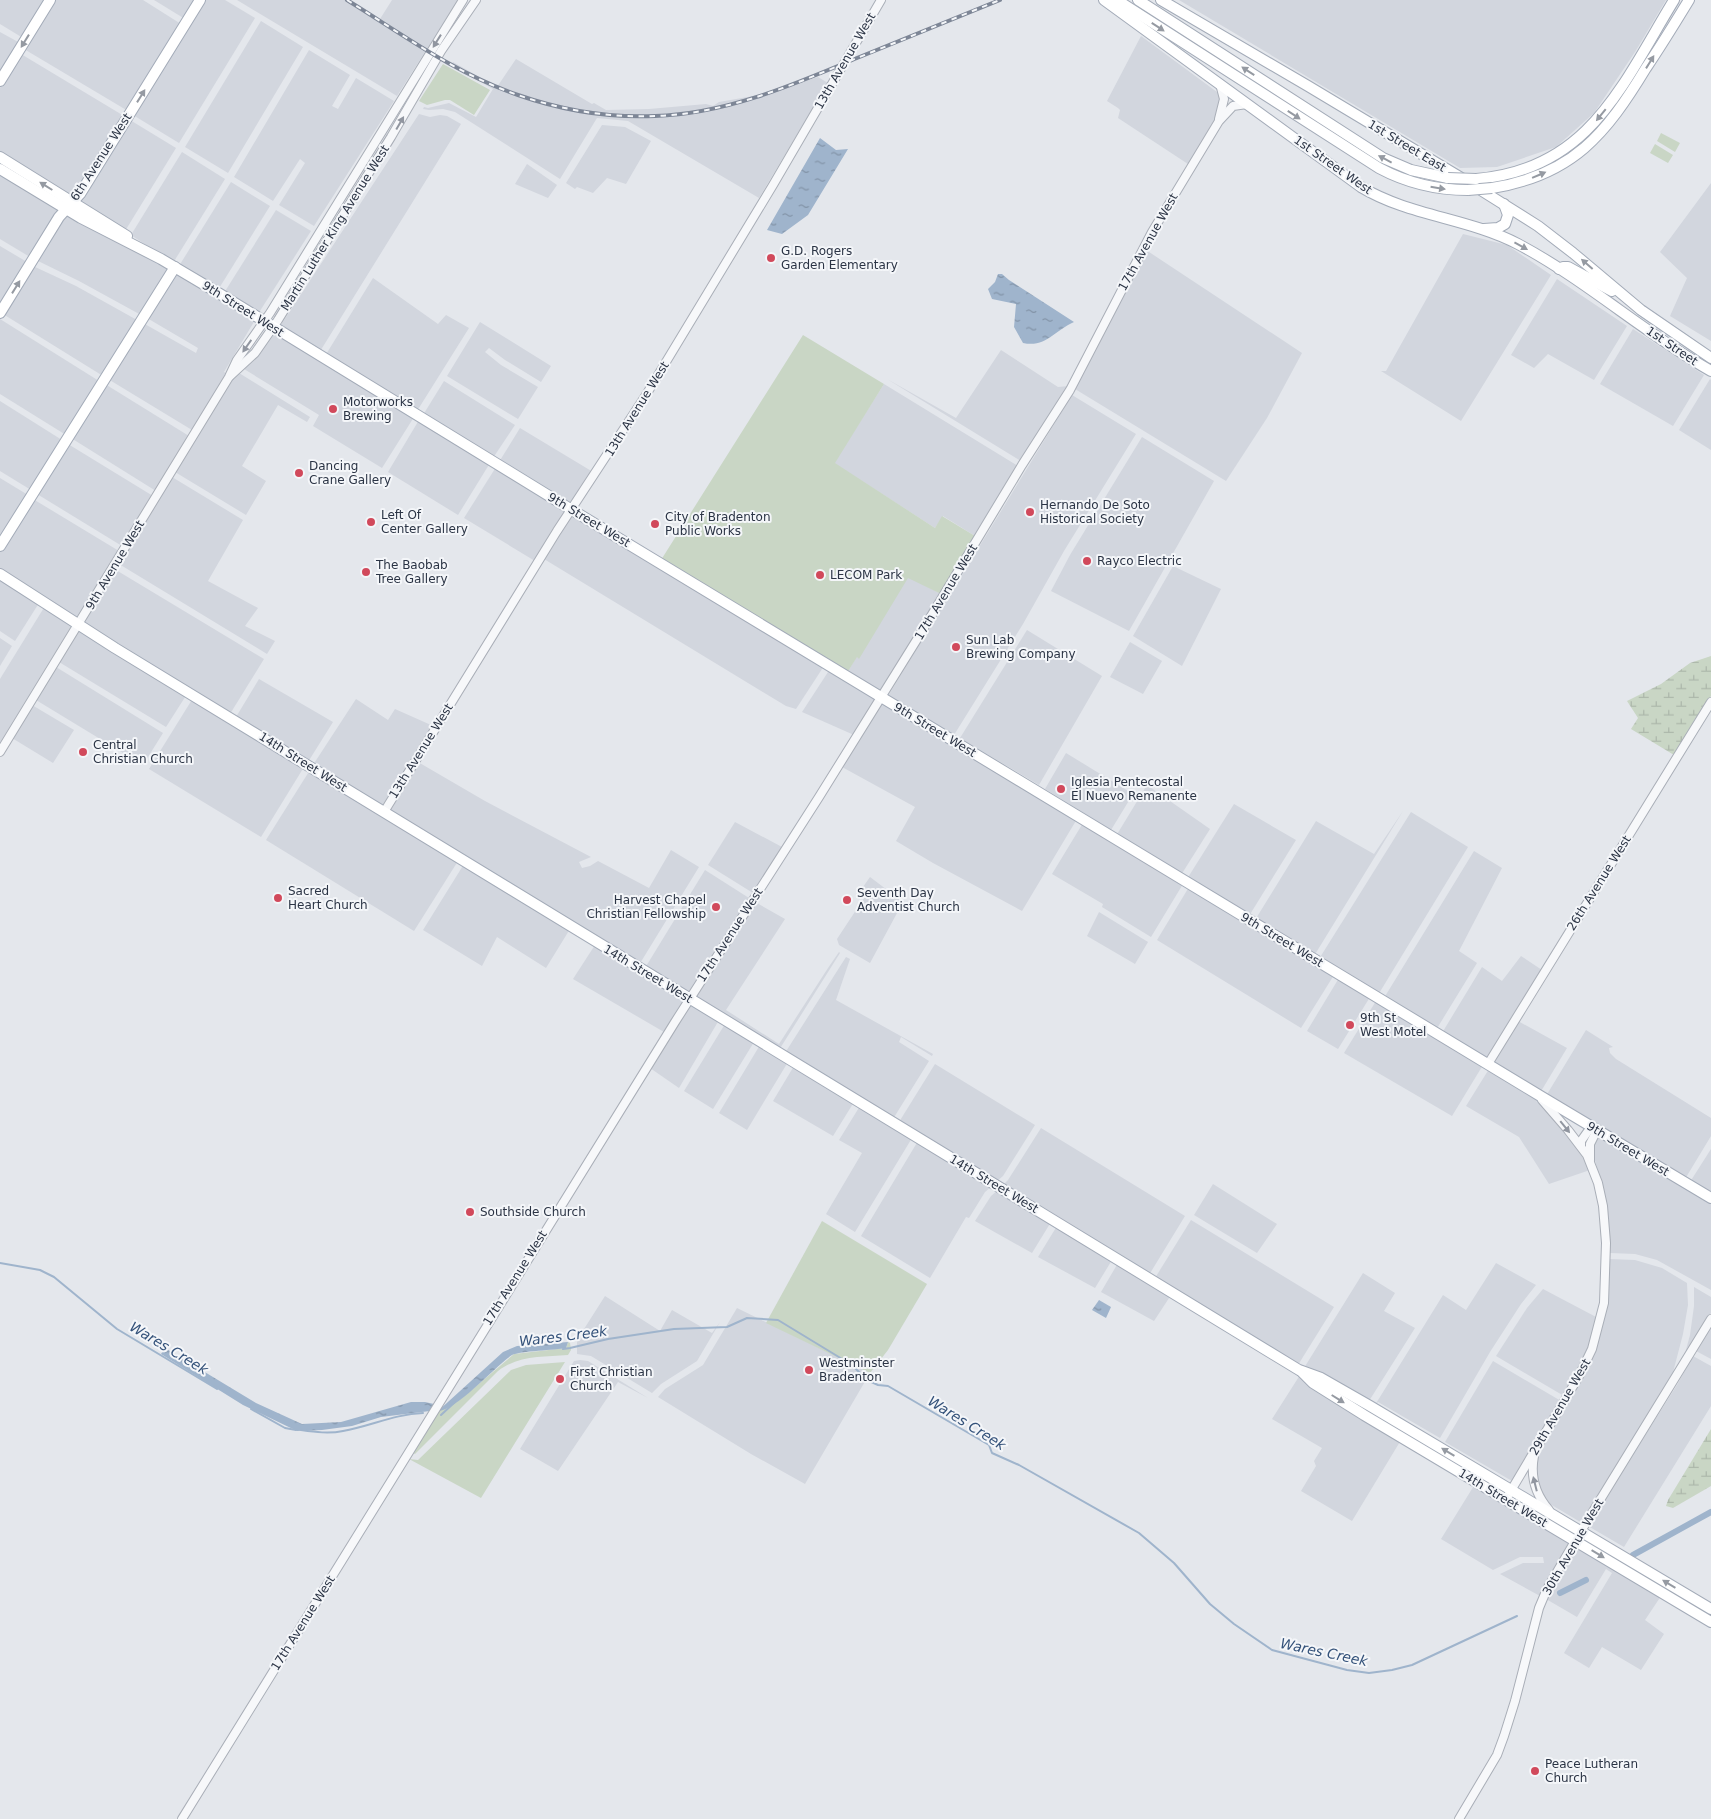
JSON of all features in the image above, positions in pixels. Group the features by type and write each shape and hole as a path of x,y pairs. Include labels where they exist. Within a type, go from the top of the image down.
{"main road":[{"path":"0,82 50,0"},
{"name":"6th Avenue West","path":"0,313 59,217 85,186 200,0"},
{"name":"1st Street West","path":"1104,0 1338,171 1371,193 1400,205 1481,229 1518,244 1601,296 1634,321"},
{"name":"1st Street West","path":"1117,0 1378,168 1417,184 1438,188 1468,190 1492,188 1522,182 1550,170 1577,154 1597,137 1615,118 1689,0"},
{"path":"1138,0 1383,158 1411,170 1448,178 1476,179 1503,175 1533,166 1560,152 1584,133 1602,114 1617,93 1674,0"},
{"name":"1st Street East","path":"1161,0 1504,204 1564,245 1641,310"},
{"name":"9th Street West","path":"0,157 69,205"},
{"name":"9th Street West","path":"0,168 126,235 161,259 268,325 572,510 1711,1198"},
{"path":"1481,229 1498,228 1505,224 1508,215 1504,204"},
{"path":"0,546 174,267"},
{"path":"1559,269 1568,267 1626,297 1634,310 1634,321 1638,319 1644,320 1711,363"},
{"name":"1st Street","path":"1641,310 1711,358"},
{"name":"1st Street","path":"1634,321 1711,371"},
{"name":"14th Street West","path":"0,574 78,624 689,999 1299,1370 1321,1378 1370,1406 1711,1609"},
{"name":"14th Street West","path":"1299,1370 1313,1383 1711,1622"}],"street":[{"name":"Martin Luther King Avenue West","path":"268,325 463,0"},
{"name":"Martin Luther King Avenue West","path":"229,377 237,360 268,325 397,128 440,51 476,0"},
{"name":"13th Avenue West","path":"384,812 557,531 646,396 881,0"},
{"name":"17th Avenue West","path":"1218,121 1224,99 1220,84"},
{"name":"17th Avenue West","path":"182,1819 689,999 819,797 1070,390 1152,232 1218,121 1233,106 1247,104"},
{"name":"9th Avenue West","path":"0,752 229,377"},
{"name":"26th Avenue West","path":"1488,1064 1711,702"},
{"name":"29th Avenue West","path":"1506,1499 1586,1363 1604,1303 1606,1256 1604,1206 1598,1183 1581,1146 1537,1094"},
{"name":"29th Avenue West","path":"1590,1162 1590,1144 1594,1129"},
{"path":"1581,1146 1581,1141 1594,1129"},
{"name":"30th Avenue West","path":"1459,1819 1496,1755 1515,1701 1539,1608 1547,1589 1575,1540 1711,1319"},
{"path":"1535,1450 1532,1466 1534,1484 1540,1499 1552,1514"}],"shaded area":[{"path":"0,0 46,0 23,38 0,24"},
{"path":"54,0 143,0 181,24 128,111 24,49"},
{"path":"154,0 196,0 185,19"},
{"path":"204,0 225,0 255,18 179,143 133,115"},
{"path":"237,0 350,0 380,19 392,0 458,0 397,96"},
{"path":"1179,0 1666,0 1635,52 1594,113 1556,147 1497,167 1460,168"},
{"path":"261,21 303,47 228,173 185,147"},
{"path":"0,32 20,43 0,75"},
{"path":"1141,36 1221,95 1215,119 1188,164 1118,118 1120,110 1107,101"},
{"path":"309,50 350,75 332,106 338,109 356,78 394,101 314,226 279,205 305,163 300,159 273,201 234,177"},
{"path":"21,54 124,116 72,198 0,153 0,88"},
{"path":"516,59 592,104 594,103 606,110 649,109 706,104 713,106 719,102 759,95 818,77 828,83 759,198 628,121 597,118 560,179 455,112 443,109 423,109 424,107 428,108 449,103 476,117 493,89 451,65 453,62 497,87"},
{"path":"419,114 430,117 447,116 461,124 319,353 279,328"},
{"path":"130,120 176,148 125,231 78,201"},
{"path":"602,125 625,127 651,141 626,184 607,178 593,193 577,187 575,189 566,183"},
{"path":"182,152 225,179 173,263 131,235"},
{"path":"527,164 557,185 548,198 515,184"},
{"path":"0,172 61,209 30,257 0,239"},
{"path":"231,182 270,206 218,290 179,266"},
{"path":"1711,183 1711,341 1670,316 1687,278 1660,252"},
{"path":"276,210 311,231 258,314 224,293"},
{"path":"67,213 170,268 141,315 36,260"},
{"path":"1463,234 1507,245 1551,275 1461,421 1381,371 1386,371"},
{"path":"0,246 27,262 0,306"},
{"path":"1146,250 1302,353 1267,418 1226,481 1075,389"},
{"path":"33,266 76,286 137,320 103,376 3,314"},
{"path":"176,271 255,320 224,372 227,374 192,430 108,379 143,323 196,353 198,348 147,318"},
{"path":"373,278 438,324 446,315 469,328 417,411 325,356"},
{"path":"1557,279 1627,326 1594,380 1548,354 1534,368 1511,355"},
{"path":"0,319 99,381 66,435 0,394"},
{"path":"480,322 551,366 541,382 489,348 485,352 501,365 538,387 518,419 447,376"},
{"path":"1633,329 1704,375 1673,426 1600,384"},
{"path":"275,333 414,417 382,468 313,426 319,415 244,369 256,358"},
{"path":"1001,350 1058,387 1069,386 1021,461 887,379 956,418"},
{"path":"239,373 310,417 307,422 278,405 242,466 266,481 246,515 175,472 232,379"},
{"path":"1711,380 1711,450 1679,430"},
{"path":"444,381 515,425 493,458 423,415"},
{"path":"105,384 189,436 156,491 71,438"},
{"path":"884,384 1018,466 975,536 943,516 935,528 834,463"},
{"path":"1072,395 1136,434 1064,551 1023,624 954,735 888,696"},
{"path":"0,401 62,440 31,490 0,471"},
{"path":"419,420 490,463 458,515 388,472"},
{"path":"520,428 593,472 571,506 499,462"},
{"path":"1142,437 1214,481 1129,631 1051,591 1070,555"},
{"path":"68,444 153,496 122,546 37,494"},
{"path":"496,467 567,511 535,561 464,518"},
{"path":"172,477 243,520 208,581 258,608 245,626 275,641 267,654 119,564"},
{"path":"0,478 28,495 0,539"},
{"path":"33,499 119,551 77,620 0,570 0,552"},
{"path":"573,514 824,666 796,709 786,706 544,559"},
{"path":"1173,566 1221,589 1182,666 1133,636"},
{"path":"116,570 264,659 230,714 83,623"},
{"path":"905,575 941,594 879,693 847,673"},
{"path":"0,577 39,603 15,641 0,631"},
{"path":"45,606 74,625 0,745 0,679"},
{"path":"80,628 187,694 166,727 59,662"},
{"path":"1027,630 1102,676 1039,785 960,738"},
{"path":"0,638 12,646 0,666"},
{"path":"1130,642 1162,661 1143,694 1110,677"},
{"path":"56,667 163,733 143,765 36,700"},
{"path":"830,669 876,698 854,735 802,712"},
{"path":"259,679 333,722 308,762 236,717"},
{"path":"193,698 304,767 261,837 149,769"},
{"path":"356,699 388,720 395,709 431,725 427,735 382,807 313,765"},
{"path":"882,701 1077,819 1022,911 896,841 915,807 842,767"},
{"path":"32,705 74,730 53,763 12,738"},
{"path":"1066,753 1133,794 1111,830 1045,789"},
{"path":"418,762 485,801 591,857 579,862 582,868 598,861 649,888 671,850 699,867 639,965 388,811"},
{"path":"310,770 458,861 414,931 266,840"},
{"path":"1147,785 1210,829 1181,875 1116,836"},
{"path":"1234,804 1296,840 1249,916 1187,879"},
{"path":"1403,811 1314,956 1255,920 1316,821 1374,854"},
{"path":"1411,812 1468,847 1378,995 1319,959"},
{"path":"735,822 782,847 753,893 708,865"},
{"path":"1083,823 1183,884 1151,937 1102,907 1103,904 1052,874"},
{"path":"1474,851 1502,868 1459,951 1477,963 1436,1030 1384,998"},
{"path":"464,864 570,929 546,968 497,937 482,966 423,930"},
{"path":"705,870 749,898 688,994 645,968"},
{"path":"870,877 903,902 870,963 839,945 837,939 868,892 863,887"},
{"path":"1189,887 1334,975 1301,1028 1157,940"},
{"path":"755,902 785,919 726,1010 779,1044 828,968 840,953 779,1050 694,998"},
{"path":"1099,912 1148,942 1135,964 1087,936"},
{"path":"595,945 685,999 664,1032 573,979"},
{"path":"1521,956 1542,970 1486,1060 1442,1033 1482,967 1502,981"},
{"path":"846,957 850,959 836,1000 933,1054 932,1056 901,1037 899,1042 929,1061 893,1119 785,1053"},
{"path":"1339,978 1370,997 1338,1049 1307,1031"},
{"path":"1376,1001 1483,1065 1452,1116 1344,1053"},
{"path":"691,1003 719,1020 679,1088 650,1068"},
{"path":"1518,1021 1567,1048 1540,1093 1492,1064"},
{"path":"725,1024 754,1042 713,1109 684,1091"},
{"path":"1586,1030 1613,1047 1609,1048 1610,1053 1616,1059 1711,1118 1711,1136 1685,1179 1546,1096"},
{"path":"760,1045 788,1062 747,1130 719,1113"},
{"path":"935,1064 1035,1125 1003,1176 996,1182 899,1122"},
{"path":"794,1066 854,1102 833,1136 773,1101"},
{"path":"1489,1069 1527,1092 1548,1112 1577,1147 1590,1170 1549,1184 1519,1137 1466,1106"},
{"path":"860,1106 912,1138 855,1232 826,1214 862,1153 839,1140"},
{"path":"1041,1128 1185,1216 1149,1275 1002,1186 1008,1180"},
{"path":"1598,1135 1711,1201 1711,1290 1657,1260 1635,1254 1610,1253 1607,1206 1593,1153 1593,1145"},
{"path":"918,1141 992,1186 985,1192 969,1218 966,1217 930,1278 861,1236"},
{"path":"1711,1149 1711,1194 1690,1182"},
{"path":"1213,1184 1277,1224 1257,1253 1194,1215"},
{"path":"998,1190 1051,1222 1032,1253 975,1221 991,1196"},
{"path":"1191,1220 1334,1307 1298,1365 1155,1278"},
{"path":"1057,1226 1112,1260 1095,1288 1038,1257"},
{"path":"1609,1259 1635,1260 1662,1268 1687,1283 1688,1305 1683,1334 1671,1380 1582,1523 1545,1501 1537,1483 1536,1466 1539,1452 1575,1391 1595,1350 1608,1304"},
{"path":"1118,1263 1171,1295 1154,1321 1101,1292"},
{"path":"1496,1263 1536,1285 1521,1304 1490,1352 1440,1438 1378,1402 1375,1405 1443,1295 1466,1310"},
{"path":"1363,1273 1395,1293 1384,1311 1415,1328 1369,1401 1304,1368"},
{"path":"1694,1287 1711,1297 1711,1313 1684,1357 1690,1335 1694,1306"},
{"path":"1543,1289 1598,1318 1583,1361 1564,1396 1496,1356 1527,1308"},
{"path":"605,1296 660,1331 672,1310 712,1333 720,1322 697,1361 661,1384 652,1393 591,1356 577,1354 577,1340"},
{"path":"737,1308 870,1373 805,1484 751,1454 658,1397 665,1389 703,1365"},
{"path":"1711,1326 1711,1359 1696,1351"},
{"path":"1693,1356 1711,1366 1711,1406 1624,1547 1588,1526 1677,1385"},
{"path":"574,1361 588,1361 648,1398 618,1382 558,1471 520,1449"},
{"path":"1493,1361 1561,1401 1512,1481 1445,1442"},
{"path":"1300,1375 1401,1440 1352,1521 1301,1491 1316,1466 1314,1461 1322,1448 1272,1419"},
{"path":"1475,1484 1570,1541 1540,1596 1500,1574 1523,1563 1544,1563 1543,1557 1520,1557 1493,1570 1441,1539"},
{"path":"1576,1545 1661,1596 1645,1620 1664,1634 1641,1670 1602,1647 1589,1668 1564,1653 1612,1573 1606,1569 1577,1617 1546,1599"}],"green space":[{"path":"443,64 490,90 474,115 450,100 427,105 419,101"},
{"path":"1661,133 1680,143 1675,152 1657,141"},
{"path":"1655,144 1673,155 1668,163 1650,153"},
{"path":"803,335 884,384 835,463 935,528 942,516 975,536 941,594 908,578 859,659 857,657 847,673 661,560"},
{"path":"1711,656 1711,696 1674,755 1631,729 1638,718 1627,701 1661,684 1690,663"},
{"path":"822,1221 927,1284 888,1350 870,1373 766,1323"},
{"path":"568,1342 570,1343 571,1350 568,1355 523,1359 498,1371 415,1454 413,1453 438,1411 462,1398 514,1354 566,1348"},
{"path":"565,1362 481,1498 409,1459 418,1460 511,1370 526,1365"},
{"path":"1711,1429 1711,1486 1673,1508 1666,1506 1668,1500"}],"water":[{"path":"820,138 836,150 848,149 808,215 782,234 767,230"},
{"path":"998,274 1002,274 1074,322 1044,341 1031,344 1023,343 1014,327 1016,304 992,299 988,289 995,282"},
{"path":"1099,1300 1111,1307 1106,1318 1092,1310"},
{"path":"568,1342 566,1348 522,1352 512,1355 455,1404 438,1411 503,1352 517,1346"},
{"path":"165,1348 256,1403 302,1424 341,1422 411,1402 434,1404 430,1411 381,1417 352,1426 297,1431 243,1405 161,1354"}],"waterway":[{"name":"Wares Creek","path":"0,1263 40,1270 54,1277 117,1329 217,1389"},
{"name":"Wares Creek","path":"563,1349 608,1339 674,1329 727,1327 747,1318 778,1320 852,1365 867,1380 878,1385 888,1386 989,1445 992,1453 1019,1465 1139,1533 1174,1563 1210,1604 1234,1624 1272,1650 1347,1670 1369,1673 1392,1670 1412,1665 1517,1616"},
{"name":"Wares Creek","path":"441,1415 455,1402"},
{"name":"Wares Creek","path":"251,1409 285,1428 296,1430"},
{"name":"Wares Creek","path":"301,1430 338,1432 423,1413"},
{"path":"1633,1555 1711,1512"},
{"path":"1560,1593 1586,1580"}],"railway":[{"path":"347,0 451,65 495,86 551,105 621,116 681,114 733,104 784,88 1000,0"}],"place":[{"name":"G.D. Rogers Garden Elementary","path":"771,258"},
{"name":"Motorworks Brewing","path":"333,409"},
{"name":"Dancing Crane Gallery","path":"299,473"},
{"name":"Hernando De Soto Historical Society","path":"1030,512"},
{"name":"Left Of Center Gallery","path":"371,522"},
{"name":"City of Bradenton Public Works","path":"655,524"},
{"name":"Rayco Electric","path":"1087,561"},
{"name":"The Baobab Tree Gallery","path":"366,572"},
{"name":"LECOM Park","path":"820,575"},
{"name":"Sun Lab Brewing Company","path":"956,647"},
{"name":"Central Christian Church","path":"83,752"},
{"name":"Iglesia Pentecostal El Nuevo Remanente","path":"1061,789"},
{"name":"Sacred Heart Church","path":"278,898"},
{"name":"Seventh Day Adventist Church","path":"847,900"},
{"name":"Harvest Chapel Christian Fellowship","path":"716,907"},
{"name":"9th St West Motel","path":"1350,1025"},
{"name":"Southside Church","path":"470,1212"},
{"name":"Westminster Bradenton","path":"809,1370"},
{"name":"First Christian Church","path":"560,1379"},
{"name":"Peace Lutheran Church","path":"1535,1771"}]}
